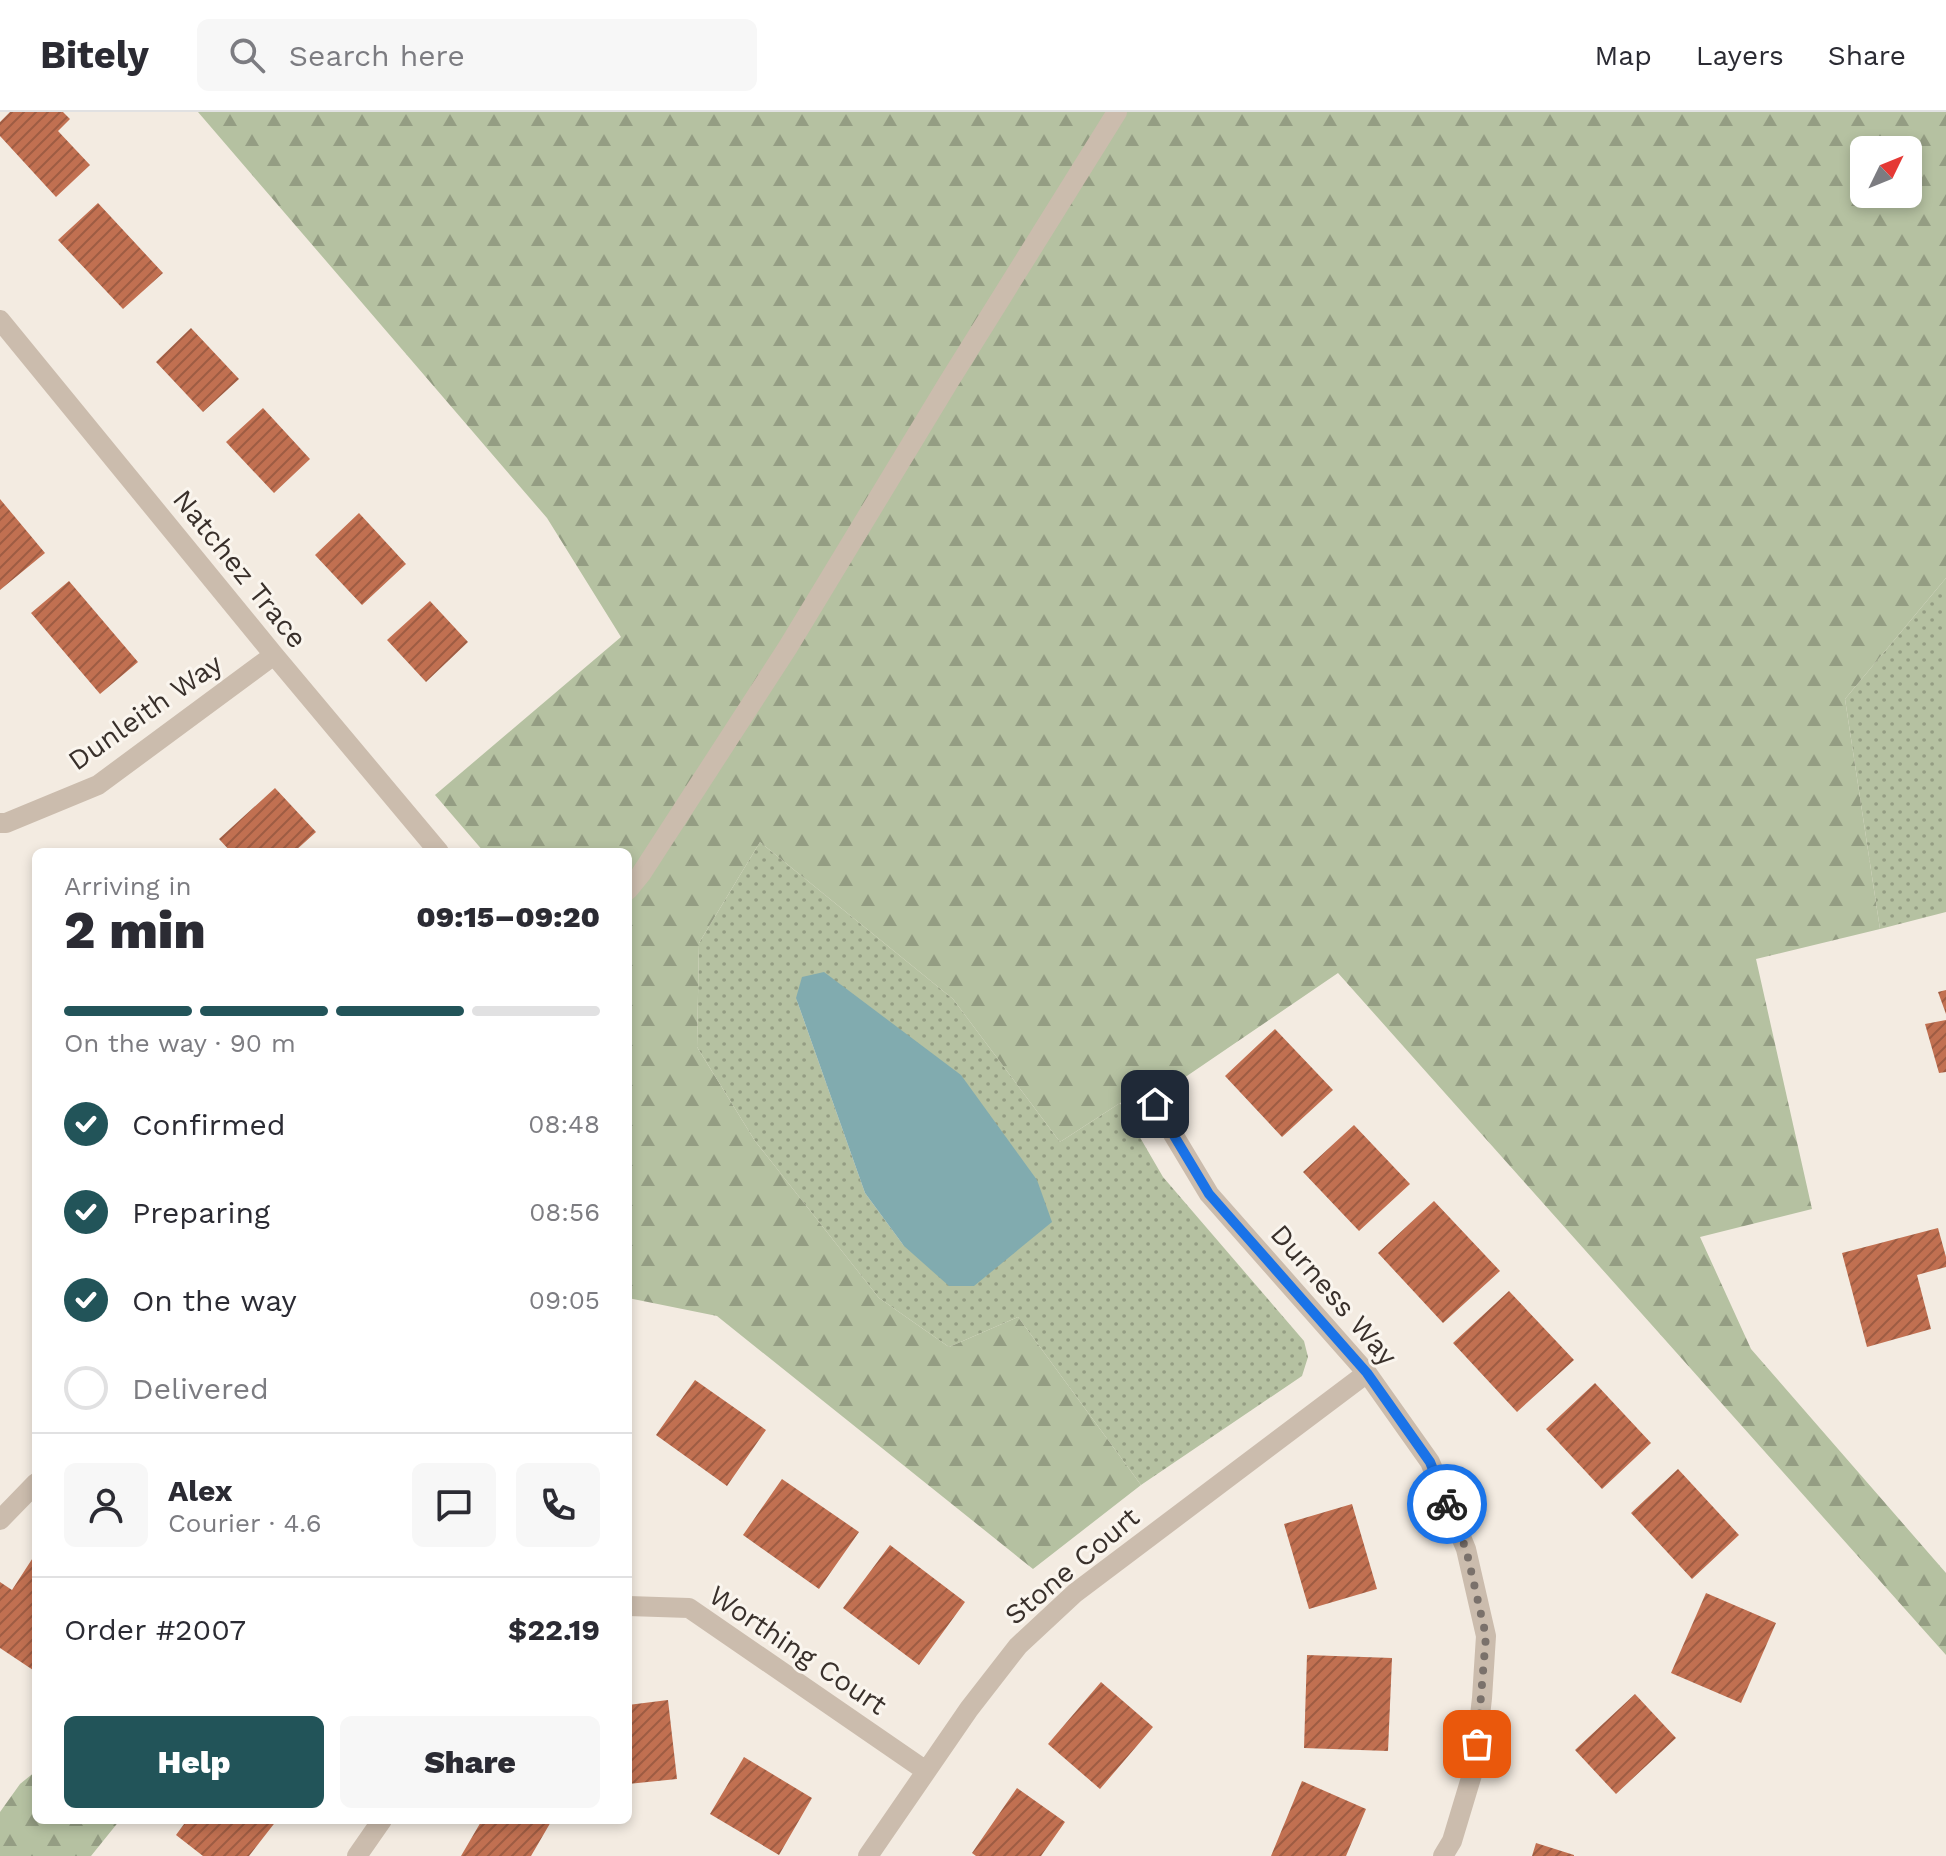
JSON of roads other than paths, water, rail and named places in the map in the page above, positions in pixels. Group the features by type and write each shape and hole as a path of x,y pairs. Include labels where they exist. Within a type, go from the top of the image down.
{"street":[{"path":"632,885 788,647 1117,112"},
{"name":"Natchez Trace","path":"0,320 436,848"},
{"name":"Dunleith Way","path":"0,823 98,785 274,655"},
{"name":"Durness Way","path":"1155,1104 1209,1194 1367,1373 1430,1462 1466,1549 1486,1636 1482,1698 1474,1768 1452,1841 1443,1856"},
{"name":"Stone Court","path":"868,1856 969,1709 1018,1646 1075,1593 1367,1373"},
{"path":"0,1520 32,1487"},
{"name":"Worthing Court","path":"632,1606 689,1608 926,1771"},
{"path":"357,1856 379,1824"}],"water":[{"path":"824,972 961,1075 1037,1180 1052,1222 974,1286 949,1286 904,1246 865,1193 796,998 802,977"}]}
